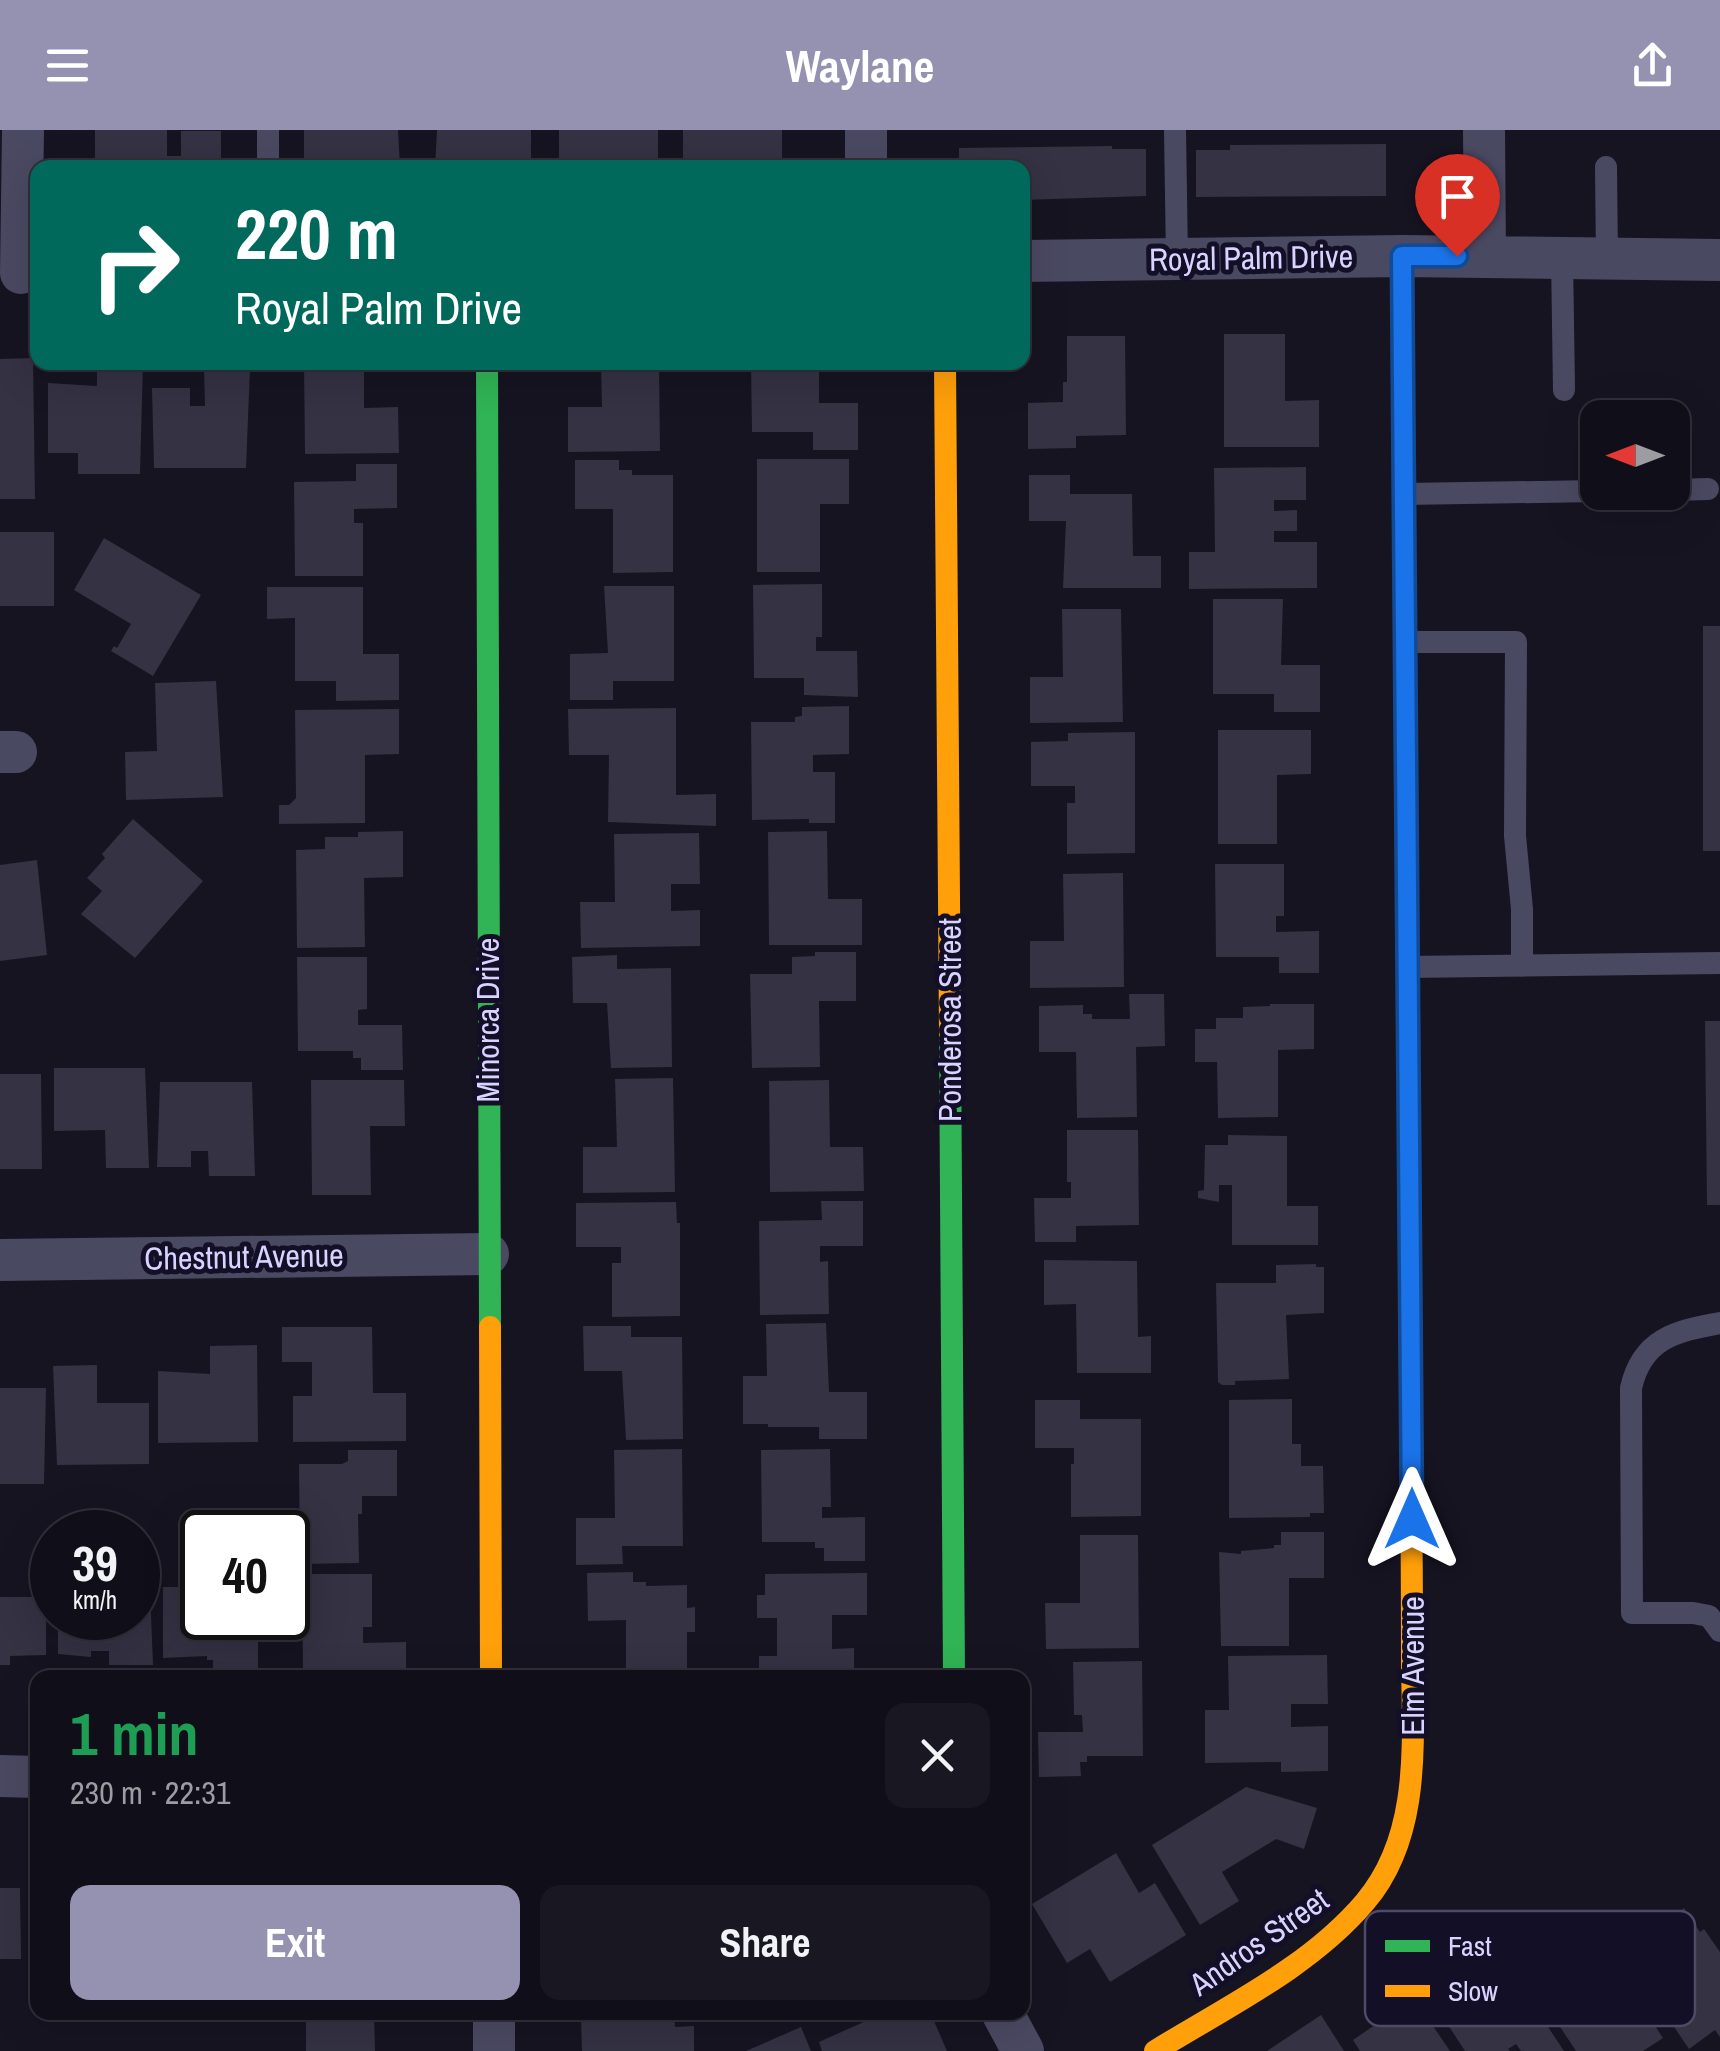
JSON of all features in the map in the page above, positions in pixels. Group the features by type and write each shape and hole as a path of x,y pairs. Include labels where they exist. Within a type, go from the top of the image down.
{"street":[{"path":"20,273 23,130"},
{"path":"866,130 866,160"},
{"path":"1484,130 1484,256"},
{"name":"Royal Palm Drive","path":"1030,261 1402,256 1720,260"},
{"name":"Elm Avenue","path":"1402,256 1413,1756"},
{"name":"Minorca Drive","path":"488,370 491,1670"},
{"name":"Ponderosa Street","path":"946,370 954,1670"},
{"name":"Chestnut Avenue","path":"0,1260 488,1254"},
{"name":"Andros Street","path":"1155,2051 1323,1944 1350,1921 1386,1873 1397,1846 1405,1819 1413,1756"},
{"path":"0,1776 30,1776"},
{"path":"494,2020 494,2051"},
{"path":"1006,2020 1023,2051"}],"lane":[{"path":"268,130 268,160"},
{"path":"1175,130 1177,259"},
{"path":"1606,168 1607,260"},
{"path":"1562,257 1564,390"},
{"path":"1690,490 1708,490"},
{"path":"1404,494 1580,491"},
{"path":"1405,642 1516,642 1516,836 1522,966"},
{"path":"1408,967 1720,963"},
{"path":"1720,1323 1672,1335 1656,1344 1636,1366 1631,1388 1631,1463 1632,1613 1709,1616 1720,1631"}],"building":[{"path":"95,130 167,130 167,156 181,156 181,131 221,131 221,160 95,160"},
{"path":"304,130 398,130 400,160 304,160"},
{"path":"437,130 531,130 531,160 435,160"},
{"path":"559,130 658,130 658,160 559,160"},
{"path":"683,130 782,130 782,160 683,160"},
{"path":"1386,144 1386,196 1196,197 1196,150 1230,150 1230,145"},
{"path":"959,148 1146,149 1146,196 1030,200 1030,160 959,160"},
{"path":"1224,334 1285,334 1285,401 1319,400 1319,447 1224,447"},
{"path":"1067,336 1125,336 1126,435 1076,436 1076,448 1028,449 1028,403 1063,402"},
{"path":"30,358 30,370 33,370 35,499 0,499 0,359"},
{"path":"97,370 143,370 140,474 78,474 78,453 48,453 48,383 97,386"},
{"path":"204,370 250,370 246,468 154,468 152,388 190,388 190,406 205,406"},
{"path":"304,370 364,370 364,408 398,407 399,453 305,454"},
{"path":"601,370 659,370 660,451 568,452 568,407 602,407"},
{"path":"751,370 819,370 819,403 858,403 858,450 813,450 813,432 752,432"},
{"path":"757,459 849,459 849,504 820,504 820,572 757,572"},
{"path":"575,460 619,460 619,470 632,470 632,475 673,475 673,572 613,573 613,509 575,509"},
{"path":"356,464 397,464 397,508 354,509 354,523 363,523 363,576 295,576 294,482 356,481"},
{"path":"1306,467 1306,500 1274,500 1274,511 1297,510 1297,531 1274,531 1274,542 1317,542 1317,588 1189,589 1189,552 1215,552 1214,468"},
{"path":"1029,475 1070,475 1070,494 1132,494 1133,556 1161,556 1161,588 1063,588 1066,521 1029,521"},
{"path":"0,532 54,532 54,606 0,606"},
{"path":"104,538 201,595 153,676 111,651 114,646 117,648 131,624 74,590"},
{"path":"822,584 822,637 816,637 816,651 857,651 858,697 804,695 804,678 754,678 753,585"},
{"path":"604,586 674,586 674,681 613,681 613,700 570,700 570,654 608,653"},
{"path":"267,587 363,587 363,654 399,654 399,700 336,701 336,681 295,681 295,618 267,619"},
{"path":"1213,599 1283,599 1281,665 1320,665 1320,712 1274,712 1274,694 1213,694"},
{"path":"1062,609 1121,609 1123,722 1030,723 1030,677 1063,677"},
{"path":"1703,626 1720,626 1720,851 1703,851"},
{"path":"216,681 223,797 126,800 125,752 157,751 155,683"},
{"path":"849,706 849,754 813,755 813,772 835,772 835,823 809,823 809,819 752,820 751,722 795,722 795,717 802,716 802,707"},
{"path":"676,708 676,795 716,794 716,826 608,822 609,755 569,755 568,709"},
{"path":"399,709 399,754 365,755 365,823 279,824 279,805 289,805 296,798 295,710"},
{"path":"1218,730 1311,730 1311,774 1277,775 1277,844 1218,844"},
{"path":"1135,732 1135,853 1067,854 1067,803 1075,803 1075,786 1031,786 1031,742 1068,741 1068,733"},
{"path":"133,819 203,881 135,958 81,914 102,891 87,878"},
{"path":"403,831 403,877 364,878 365,947 297,948 296,850 325,849 325,837"},
{"path":"827,831 828,899 862,899 862,945 769,945 768,832"},
{"path":"699,833 700,884 671,884 671,911 700,910 700,946 581,948 580,902 615,902 614,834"},
{"path":"37,860 47,955 0,961 0,865"},
{"path":"1215,864 1284,864 1284,916 1276,916 1276,932 1319,931 1319,973 1279,973 1279,957 1216,957"},
{"path":"1123,873 1124,987 1030,988 1030,941 1064,941 1063,874"},
{"path":"815,952 856,952 856,1001 819,1001 820,1067 752,1068 750,974 792,974 792,957 815,956"},
{"path":"617,955 617,969 671,968 672,1067 611,1068 607,1003 573,1003 572,957"},
{"path":"297,957 367,957 367,1009 358,1010 358,1025 402,1025 403,1070 361,1070 361,1058 353,1058 353,1051 298,1051"},
{"path":"1129,994 1164,994 1165,1046 1136,1047 1137,1117 1077,1118 1076,1052 1039,1052 1039,1006 1083,1005 1083,1014 1092,1014 1092,1019 1130,1019"},
{"path":"1314,1004 1314,1049 1278,1050 1278,1117 1218,1118 1217,1062 1195,1062 1195,1029 1216,1029 1216,1018 1243,1018 1243,1007"},
{"path":"1705,1021 1720,1021 1720,1205 1707,1205"},
{"path":"54,1068 145,1068 149,1168 106,1168 105,1130 54,1131"},
{"path":"0,1074 41,1074 42,1169 0,1169"},
{"path":"673,1078 675,1192 583,1193 583,1147 617,1147 615,1079"},
{"path":"311,1080 404,1080 405,1126 370,1126 371,1195 312,1195"},
{"path":"829,1080 830,1147 863,1147 864,1191 770,1192 769,1081"},
{"path":"160,1082 252,1082 255,1176 209,1176 208,1151 191,1151 191,1167 157,1167"},
{"path":"1067,1130 1138,1130 1139,1225 1076,1226 1076,1242 1035,1242 1034,1198 1071,1198 1071,1182 1067,1182"},
{"path":"1228,1135 1287,1136 1287,1206 1318,1206 1318,1245 1232,1245 1232,1185 1219,1185 1219,1202 1198,1198 1198,1191 1204,1190 1205,1145 1228,1145"},
{"path":"821,1201 863,1201 863,1246 820,1246 820,1262 828,1261 829,1314 760,1315 759,1221 822,1220"},
{"path":"676,1202 680,1223 680,1316 612,1317 612,1263 621,1263 621,1247 576,1247 576,1203"},
{"path":"1044,1260 1137,1261 1138,1337 1151,1336 1151,1373 1077,1373 1076,1304 1044,1305"},
{"path":"1276,1265 1324,1267 1324,1313 1286,1315 1289,1379 1235,1381 1235,1385 1218,1382 1216,1283 1276,1283"},
{"path":"826,1323 829,1392 867,1392 867,1439 819,1439 819,1427 743,1424 743,1376 767,1376 766,1324"},
{"path":"583,1326 631,1326 631,1337 682,1337 683,1439 626,1440 622,1371 584,1371"},
{"path":"282,1327 372,1327 373,1393 406,1393 406,1441 293,1442 293,1396 312,1396 312,1362 282,1362"},
{"path":"257,1345 258,1442 158,1443 158,1371 210,1374 210,1346"},
{"path":"97,1365 97,1403 149,1403 149,1464 57,1465 53,1366"},
{"path":"0,1388 46,1388 44,1484 0,1484"},
{"path":"1292,1399 1292,1444 1301,1444 1301,1466 1323,1466 1324,1513 1310,1513 1310,1517 1229,1518 1229,1400"},
{"path":"1035,1400 1080,1400 1080,1419 1141,1419 1141,1516 1071,1517 1074,1448 1035,1448"},
{"path":"682,1449 683,1546 622,1546 623,1564 576,1565 576,1518 615,1518 614,1450"},
{"path":"830,1449 831,1507 822,1507 822,1518 865,1517 865,1561 824,1561 824,1548 815,1548 815,1542 762,1542 761,1450"},
{"path":"348,1450 397,1450 397,1496 362,1496 362,1514 358,1514 359,1563 310,1564 310,1510 299,1510 299,1464 348,1461"},
{"path":"1281,1532 1324,1532 1324,1578 1289,1578 1289,1646 1221,1646 1219,1552 1241,1554 1274,1548 1281,1545"},
{"path":"1080,1535 1138,1535 1139,1648 1046,1649 1045,1603 1080,1603"},
{"path":"633,1572 633,1582 646,1582 646,1586 687,1585 687,1608 695,1607 695,1632 687,1632 687,1670 626,1670 626,1620 588,1621 587,1573"},
{"path":"867,1573 867,1615 832,1615 832,1649 854,1648 854,1670 759,1670 759,1656 777,1656 777,1618 757,1618 757,1595 765,1595 765,1574"},
{"path":"310,1574 372,1574 372,1627 363,1627 363,1643 406,1642 406,1670 303,1669 303,1640 310,1640"},
{"path":"163,1587 180,1587 180,1640 258,1640 258,1670 213,1670 213,1660 207,1660 207,1656 163,1658"},
{"path":"0,1597 30,1597 30,1640 46,1640 46,1655 10,1656 10,1665 0,1665"},
{"path":"58,1640 152,1640 153,1665 109,1665 109,1651 91,1651 91,1657 58,1654"},
{"path":"1327,1655 1328,1704 1291,1704 1291,1727 1328,1726 1328,1771 1281,1772 1281,1762 1205,1763 1205,1710 1229,1710 1228,1656"},
{"path":"1142,1661 1143,1756 1087,1756 1087,1762 1080,1762 1081,1776 1039,1777 1038,1732 1083,1732 1082,1715 1074,1715 1073,1662"},
{"path":"1246,1787 1317,1808 1304,1849 1276,1839 1222,1872 1239,1901 1200,1925 1152,1845"},
{"path":"1116,1853 1139,1893 1155,1883 1186,1935 1110,1982 1090,1949 1067,1963 1032,1904"},
{"path":"0,1888 20,1888 21,1959 0,1959"},
{"path":"1695,1924 1700,1932 1704,1929 1720,1952 1720,2037 1715,2030 1689,2049 1673,2026 1695,2026"},
{"path":"1321,2015 1344,2051 1267,2051"},
{"path":"306,2020 374,2020 375,2051 306,2051"},
{"path":"581,2020 675,2020 675,2027 694,2026 694,2051 582,2051"},
{"path":"868,2020 933,2020 947,2051 822,2051 819,2042"},
{"path":"1373,2026 1433,2026 1450,2051 1360,2051 1353,2040"},
{"path":"1449,2026 1547,2026 1564,2051 1521,2051 1516,2044 1510,2051 1465,2051"},
{"path":"1559,2026 1655,2026 1663,2038 1643,2051 1576,2051"},
{"path":"801,2027 811,2051 746,2051"}],"traffic: fast":[{"path":"1402,256 1411,1503"},
{"path":"487,370 490,1327"},
{"path":"950,1033 954,1670"}],"traffic: slow":[{"path":"945,370 950,1033"},
{"path":"490,1327 491,1670"},
{"path":"1155,2051 1319,1947 1365,1902 1383,1876 1405,1819 1410,1788 1411,1503"}],"route":[{"path":"1412,1519 1402,256 1457,256"}]}
